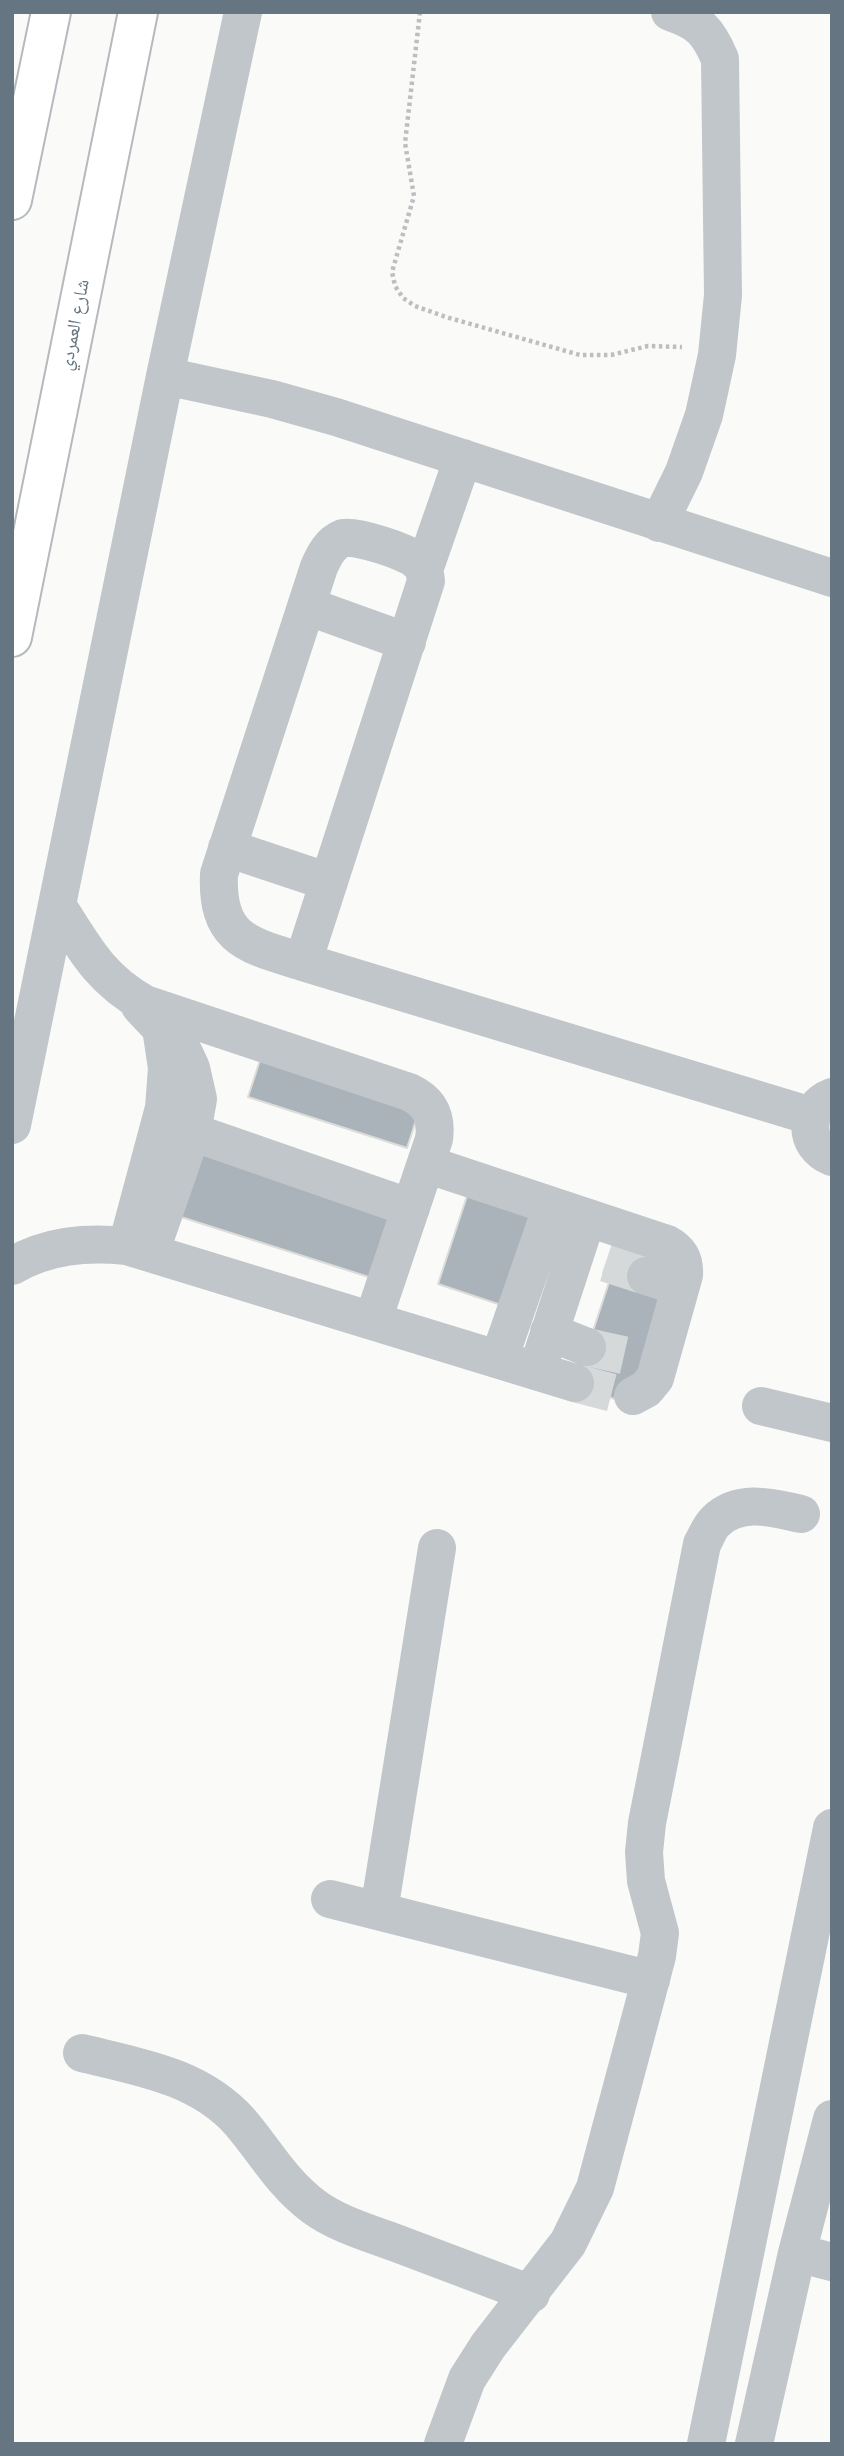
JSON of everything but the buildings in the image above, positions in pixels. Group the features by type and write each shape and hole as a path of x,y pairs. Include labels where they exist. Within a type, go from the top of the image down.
{"main road":[{"path":"12,200 51,12"},
{"name":"شارع العمردي","path":"12,637 138,12"}],"street":[{"path":"12,1125 165,376 243,12"},
{"path":"659,523 684,472 704,415 717,355 723,295 720,59 710,37 701,28 692,20 670,12"},
{"path":"165,376 272,399 336,417 832,578"},
{"path":"424,570 464,458"},
{"path":"303,962 426,581 424,570 410,555 357,538 344,538 332,544 325,555 307,606 219,874 218,900 227,923 245,942 303,962 822,1106 810,1128 812,1139 818,1149 832,1157"},
{"path":"307,606 407,642"},
{"path":"228,848 328,882"},
{"path":"57,905 99,969 184,1053 194,1076 198,1099 192,1132 139,1249"},
{"path":"128,995 163,1011 420,1097 434,1116 436,1127 376,1310"},
{"path":"139,1249 164,1108 167,1068 161,1028"},
{"path":"192,1132 411,1208"},
{"path":"426,1164 580,1235 674,1248 680,1253 685,1267 663,1282 651,1384 640,1394 633,1396"},
{"path":"537,1370 580,1235"},
{"path":"503,1350 580,1235"},
{"path":"12,1266 49,1250 75,1245 101,1244 139,1249 376,1310 503,1350 537,1370 575,1383"},
{"path":"549,1332 587,1347"},
{"path":"761,1406 832,1423"},
{"path":"443,2444 467,2379 488,2346 568,2244 595,2188 657,1956 660,1933 646,1881 645,1842 702,1544 716,1521 740,1507 764,1506 801,1514"},
{"path":"379,1911 437,1548"},
{"path":"706,2444 832,1828"},
{"path":"330,1899 651,1980"},
{"path":"82,2053 159,2071 188,2083 216,2100 240,2122 284,2181 315,2207 352,2227 531,2294"},
{"path":"754,2444 814,2258 832,2119"}],"path":[{"path":"420,12 405,143 414,196 393,272 395,286 403,298 415,306 446,317 580,355 595,356 648,346 672,345 717,355"}],"tunnel":[{"path":"606,1263 646,1276"},
{"path":"587,1347 645,1360"},
{"path":"575,1383 633,1396"}]}
